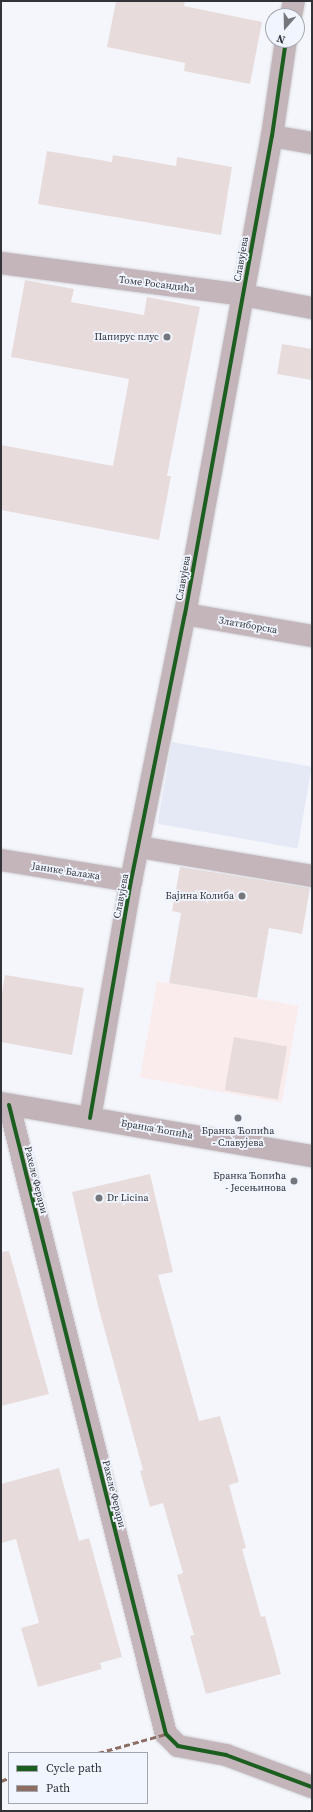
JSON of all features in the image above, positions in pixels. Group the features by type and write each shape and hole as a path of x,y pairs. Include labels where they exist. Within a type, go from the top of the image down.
{"street":[{"name":"Славујева","path":"90,1118 131,881 185,614 272,136 285,48"},
{"path":"272,136 312,143"},
{"name":"Томе Росандића","path":"1,263 243,295 312,308"},
{"name":"Златиборска","path":"185,614 312,636"},
{"path":"139,846 312,876"},
{"name":"Јанике Балажа","path":"1,860 131,881"},
{"name":"Бранка Ћопића","path":"5,1104 312,1156"},
{"name":"Рахеле Ферари","path":"5,1104 166,1734 178,1746 226,1755 312,1787"}],"shaded area":[{"path":"172,742 312,767 297,848 158,824"},
{"path":"157,981 299,1006 282,1103 140,1078"}],"building":[{"path":"116,1 185,1 184,6 262,22 250,84 184,71 185,63 107,47"},
{"path":"47,151 112,162 113,155 176,166 177,157 232,167 221,235 38,204"},
{"path":"25,280 74,289 71,302 144,315 147,297 200,307 167,476 171,476 159,540 1,510 1,445 113,466 129,379 11,357"},
{"path":"282,344 312,349 312,380 277,374"},
{"path":"180,867 310,888 302,934 269,928 257,998 169,983 181,913 172,911"},
{"path":"5,975 84,988 72,1055 1,1042 1,999"},
{"path":"234,1037 287,1046 278,1100 225,1090"},
{"path":"150,1174 173,1272 158,1275 199,1421 220,1416 239,1482 229,1485 246,1548 242,1549 261,1617 265,1616 281,1674 206,1694 190,1636 194,1635 177,1575 183,1573 163,1503 150,1507 140,1471 143,1470 98,1306 72,1192"},
{"path":"9,1251 49,1394 1,1406 1,1252"},
{"path":"59,1468 79,1541 89,1538 122,1657 100,1663 102,1669 38,1687 21,1628 39,1623 16,1539 1,1543 1,1484"}],"marked path":[{"path":"102,1752 166,1734"},
{"path":"1,1781 8,1778"}],"cycle path":[{"path":"90,1118 131,881 185,614 272,136 285,48"},
{"path":"9,1105 166,1734 178,1746 226,1755 312,1787"}],"place":[{"name":"Папирус плус","path":"167,337"},
{"name":"Бајина Колиба","path":"242,896"},
{"name":"Бранка Ћопића - Славујева","path":"238,1118"},
{"name":"Бранка Ћопића - Јесењинова","path":"294,1181"},
{"name":"Dr Licina","path":"99,1198"}]}
